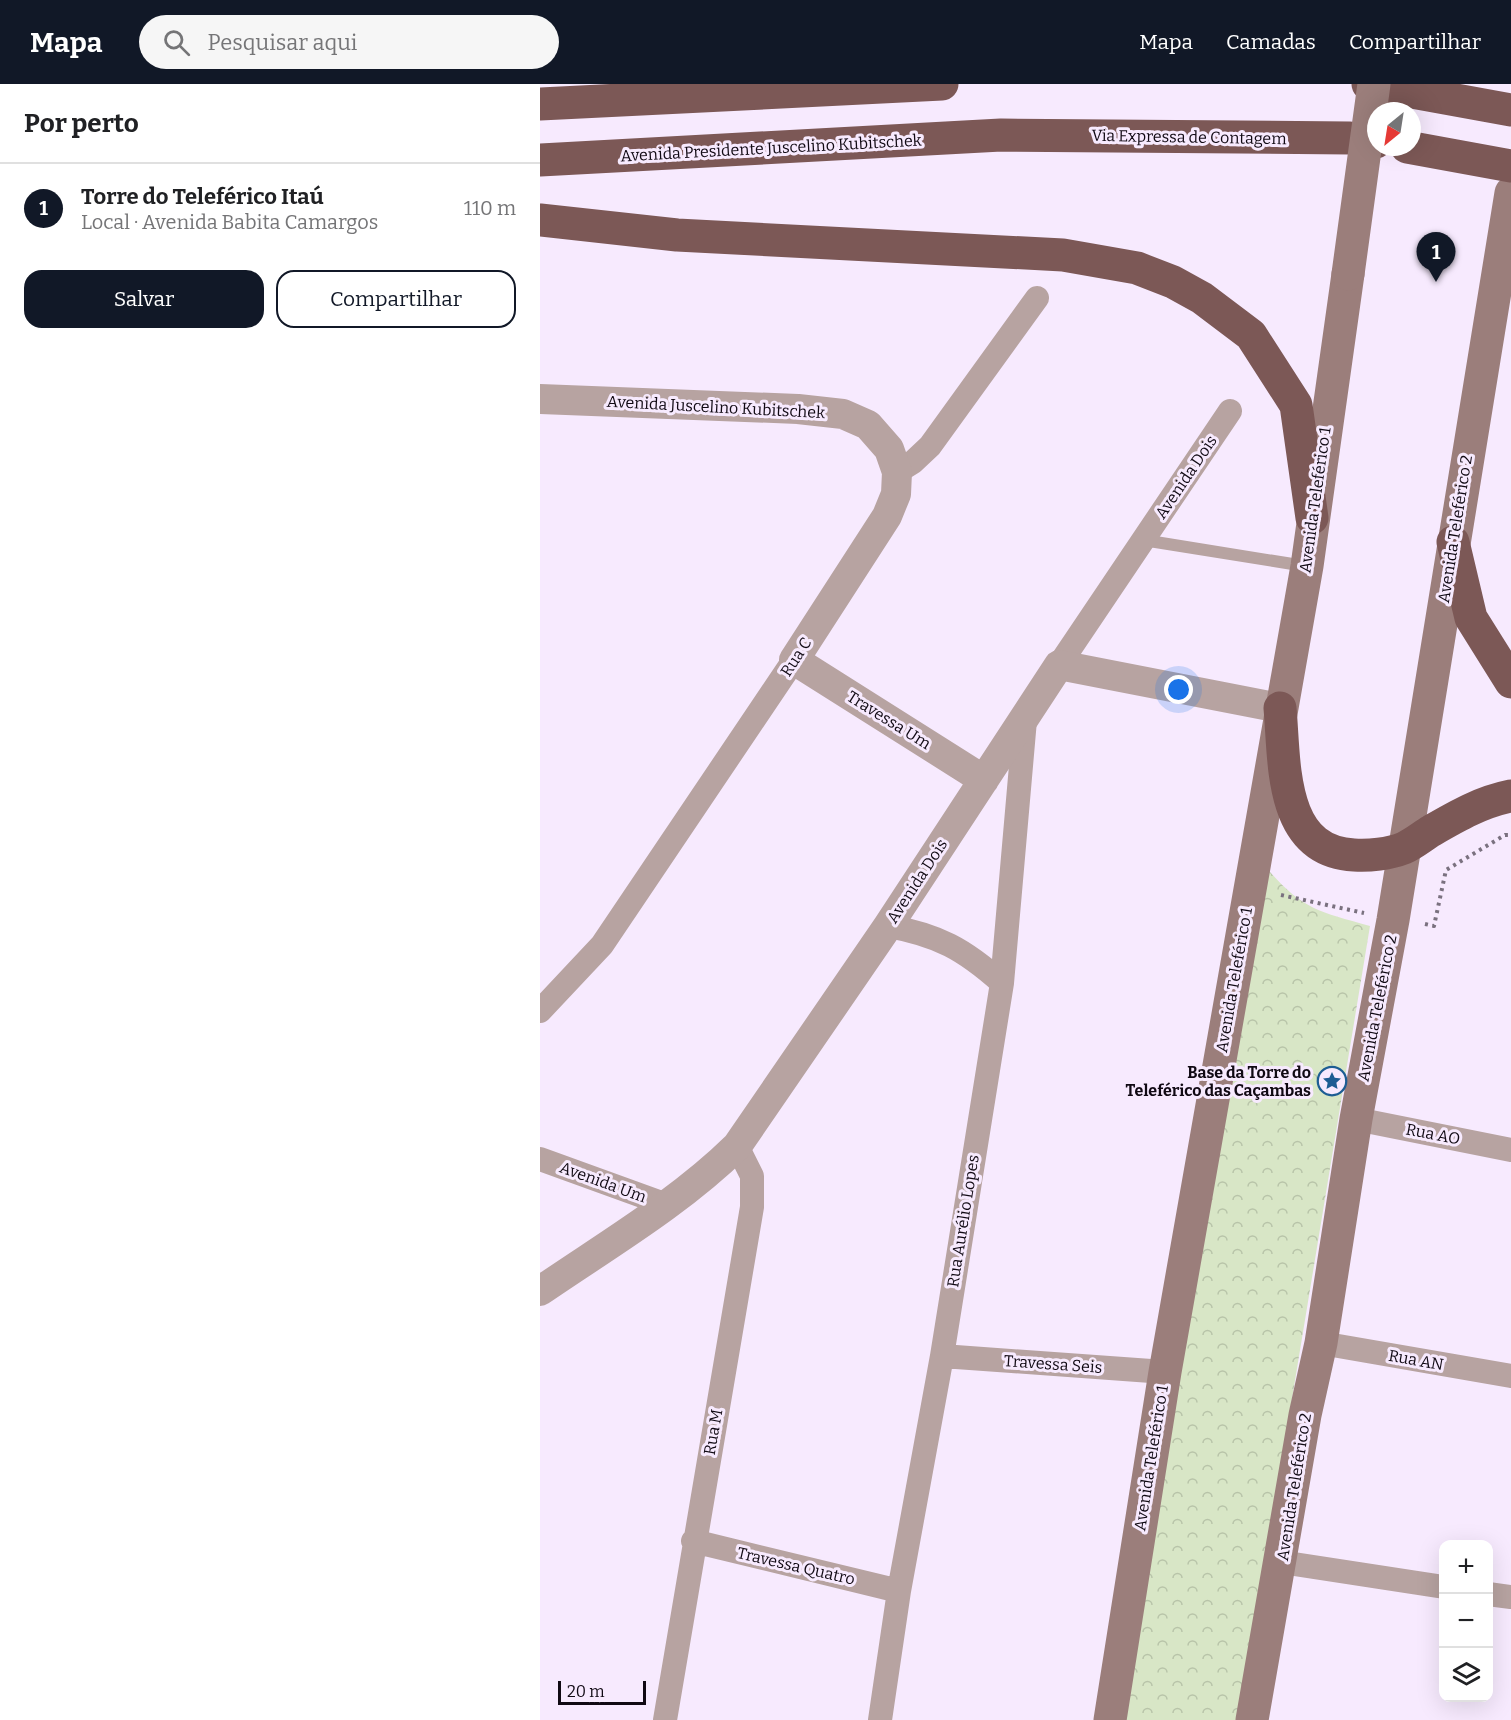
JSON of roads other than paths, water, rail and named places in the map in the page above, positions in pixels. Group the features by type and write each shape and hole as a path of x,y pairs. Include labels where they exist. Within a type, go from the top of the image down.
{"highway":[{"path":"540,105 942,84"},
{"path":"1368,84 1511,111"},
{"name":"Via Expressa de Contagem","path":"1001,135 1350,138 1367,141"},
{"name":"Avenida Presidente Juscelino Kubitschek","path":"540,160 1001,135"},
{"path":"1421,150 1511,166"},
{"path":"540,220 676,235 1063,255 1146,272 1202,298 1251,335 1296,405 1312,518"},
{"path":"1453,542 1471,618 1511,682"},
{"path":"1280,708 1290,801 1297,820 1314,842 1340,854 1366,855 1403,848 1477,805 1511,796"}],"main road":[{"name":"Avenida Teleférico 1","path":"1110,1720 1165,1372 1306,566 1374,84"},
{"name":"Avenida Teleférico 2","path":"1252,1720 1305,1415 1321,1343 1356,1119 1393,920 1511,193"}],"street":[{"path":"897,472 914,462 930,446 1036,298"},
{"name":"Avenida Juscelino Kubitschek","path":"540,399 798,409 843,414 868,425 889,449 897,472"},
{"name":"Avenida Dois","path":"540,1291 667,1205 713,1170 737,1146 888,926 1059,665 1230,411"},
{"name":"Rua C","path":"540,1011 602,945 794,660 887,516 896,495 897,472"},
{"name":"Travessa Um","path":"794,660 984,780"},
{"path":"1059,665 1280,708"},
{"name":"Rua Aurélio Lopes","path":"880,1720 899,1591 942,1356 1002,983 1025,720"},
{"path":"888,926 918,931 950,943 973,957 1002,983"},
{"name":"Rua AO","path":"1356,1119 1511,1150"},
{"name":"Rua M","path":"665,1720 693,1541 752,1207 752,1176 737,1146"},
{"name":"Avenida Um","path":"540,1159 667,1205"},
{"name":"Rua AN","path":"1321,1343 1511,1376"},
{"name":"Travessa Seis","path":"942,1356 1165,1372"},
{"name":"Travessa Quatro","path":"693,1541 899,1591"},
{"path":"1281,1562 1439,1586"},
{"path":"1493,1595 1511,1597"}],"lane":[{"path":"1143,540 1306,566"}],"place":[{"name":"Torre do Teleférico Itaú","path":"1436,282"},
{"name":"Base da Torre do Teleférico das Caçambas","path":"1332,1081"}]}
